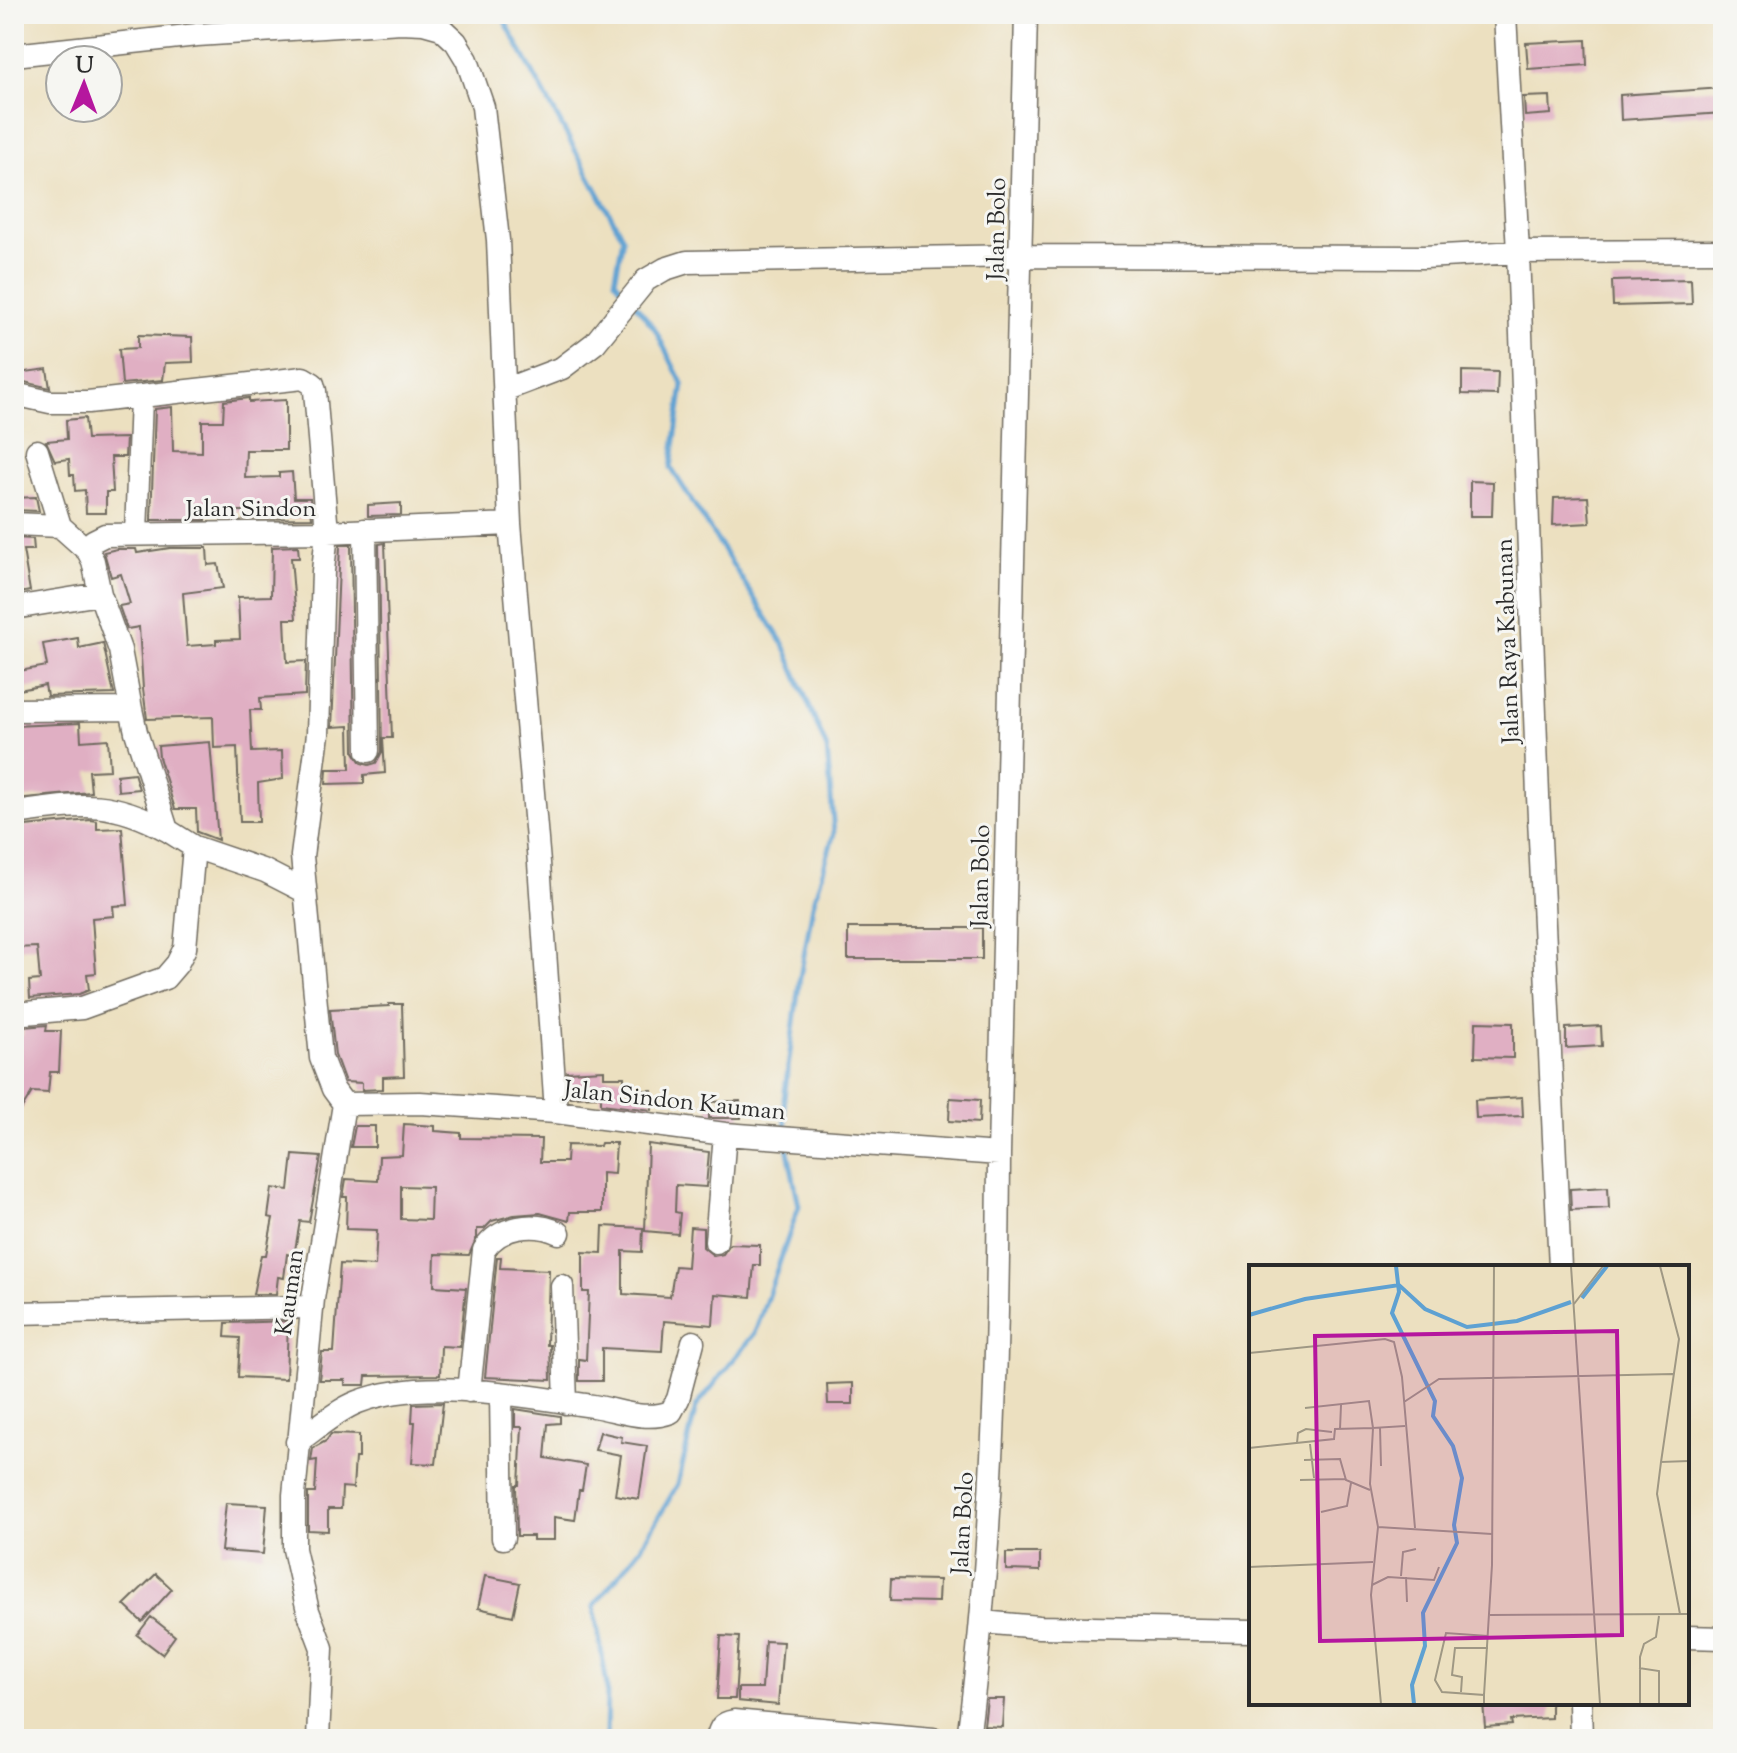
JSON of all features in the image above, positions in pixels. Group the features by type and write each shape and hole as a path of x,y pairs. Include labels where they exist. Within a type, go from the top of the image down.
{"street":[{"name":"Jalan Bolo","path":"968,1739 982,1622 998,1335 999,1154 1026,14"},
{"name":"Jalan Raya Kabunan","path":"1505,14 1518,252 1538,796 1560,1265"},
{"path":"14,55 197,35 401,22 441,28 456,42 467,60 483,107 498,240 510,524 539,863 556,1112"},
{"path":"504,390 562,368 595,343 646,280 665,269 687,262 1022,256 1424,257 1518,252 1723,251"},
{"path":"14,394 67,403 141,398 295,378 309,380 315,391 327,532 510,524"},
{"path":"136,534 141,398"},
{"path":"37,451 60,526 88,551 93,561 100,594 120,650 136,732 167,830"},
{"path":"14,524 60,526"},
{"path":"365,530 368,751"},
{"name":"Jalan Sindon","path":"88,551 99,537 136,534 327,532 323,562 318,734 302,856"},
{"path":"14,608 100,594"},
{"path":"14,710 131,709"},
{"path":"14,813 92,804 110,806 149,820 194,847 265,871 304,891"},
{"path":"14,1014 82,1008 165,978 185,948 194,847"},
{"path":"265,871 302,856 321,1058 333,1089 344,1104"},
{"name":"Jalan Sindon Kauman","path":"344,1104 420,1103 556,1112 725,1134 999,1154"},
{"name":"Kauman","path":"318,1739 322,1648 308,1611 294,1549 294,1495 312,1307 344,1104"},
{"path":"716,1242 725,1134"},
{"path":"469,1391 484,1250 492,1237 512,1229 547,1227 559,1233"},
{"path":"562,1286 566,1403"},
{"path":"14,1313 312,1307"},
{"path":"297,1442 356,1402 396,1391 501,1394 595,1406 632,1415 660,1416 671,1412 678,1399 693,1342"},
{"path":"501,1394 503,1538"},
{"path":"982,1622 1039,1627 1249,1631"},
{"path":"1689,1637 1723,1638"},
{"path":"1580,1705 1581,1739"},
{"path":"717,1739 719,1728 726,1722 734,1721 933,1739"}],"building":[{"path":"1586,40 1587,65 1528,69 1526,43"},
{"path":"1723,88 1723,113 1621,120 1620,95"},
{"path":"1550,96 1551,114 1525,116 1524,97"},
{"path":"1691,279 1692,304 1613,306 1612,281"},
{"path":"138,335 192,337 193,362 165,363 163,380 122,384 119,349 138,348"},
{"path":"47,369 50,388 20,381 18,373"},
{"path":"1462,371 1498,372 1497,395 1462,394"},
{"path":"249,398 249,402 286,400 286,450 246,450 245,478 279,477 279,473 292,472 294,498 310,498 312,518 244,519 244,511 207,511 206,520 151,520 155,409 172,407 173,451 202,452 202,421 223,421 224,401"},
{"path":"85,418 87,439 126,438 125,457 111,457 113,492 106,492 106,513 86,513 85,490 75,491 69,459 55,461 46,441 67,439 66,420"},
{"path":"1470,481 1493,482 1492,516 1470,516"},
{"path":"36,497 39,511 14,510 14,498"},
{"path":"1588,497 1590,523 1553,525 1554,498"},
{"path":"401,503 401,515 368,516 368,505"},
{"path":"14,538 33,539 34,550 23,550 30,591 14,594"},
{"path":"385,543 392,738 383,738 385,773 364,775 364,783 326,784 327,769 350,769 349,726 332,727 340,545 351,545 354,752 361,763 369,765 376,763 382,752 379,544"},
{"path":"298,546 299,558 291,558 296,619 285,619 287,662 306,661 305,695 260,698 261,710 250,710 252,752 282,751 283,779 258,783 259,822 240,822 237,747 214,748 213,717 147,719 139,627 127,629 119,606 130,604 121,574 111,577 104,552 117,549 136,549 137,553 170,548 207,548 208,565 218,564 223,588 183,593 187,646 240,639 238,597 271,596 272,547"},
{"path":"78,638 79,648 103,643 114,694 47,696 45,685 14,691 14,672 47,666 43,644"},
{"path":"80,723 81,741 108,739 110,770 89,771 91,792 14,799 14,726"},
{"path":"210,742 218,840 197,832 196,809 175,809 158,746"},
{"path":"134,773 139,789 118,791 117,775"},
{"path":"97,821 97,829 122,828 128,905 113,906 114,916 92,918 96,973 87,974 89,990 79,994 30,998 29,981 40,980 37,947 14,948 14,827"},
{"path":"848,928 982,928 982,959 848,959"},
{"path":"402,1004 404,1076 383,1077 383,1089 362,1090 362,1083 345,1082 335,1055 330,1009"},
{"path":"1476,1022 1513,1023 1513,1058 1475,1057"},
{"path":"47,1025 46,1031 61,1031 59,1072 50,1072 48,1093 32,1092 14,1122 14,1036 23,1036 23,1027"},
{"path":"1601,1026 1602,1046 1566,1048 1566,1028"},
{"path":"604,1070 604,1077 624,1077 624,1091 652,1090 652,1110 601,1104 601,1096 569,1097 567,1072"},
{"path":"1522,1097 1523,1116 1476,1118 1475,1100"},
{"path":"950,1098 980,1100 979,1123 949,1121"},
{"path":"740,1101 741,1118 709,1118 709,1102"},
{"path":"404,1124 435,1126 435,1131 461,1133 461,1138 541,1139 540,1162 566,1162 567,1145 616,1143 614,1174 602,1173 602,1212 570,1212 569,1221 540,1213 514,1215 492,1221 484,1229 477,1229 469,1255 435,1254 434,1286 466,1288 460,1347 441,1346 440,1375 366,1376 365,1385 345,1385 345,1380 319,1380 322,1352 334,1352 340,1264 375,1266 377,1230 346,1229 347,1197 343,1197 346,1179 378,1181 379,1156 402,1155","holes":["401,1186 431,1187 430,1220 401,1219"]},
{"path":"355,1126 375,1126 375,1147 351,1147"},
{"path":"648,1144 709,1152 706,1187 676,1185 675,1212 680,1213 678,1234 645,1231"},
{"path":"293,1155 321,1157 309,1222 300,1221 294,1256 287,1254 284,1278 278,1277 276,1294 253,1294 261,1255 266,1255 273,1218 268,1217 272,1188 289,1190"},
{"path":"1608,1187 1609,1208 1571,1210 1570,1189"},
{"path":"603,1226 643,1228 642,1252 623,1251 623,1294 670,1297 675,1266 687,1267 690,1227 703,1228 703,1247 714,1256 723,1254 730,1244 760,1245 760,1265 754,1265 751,1297 715,1294 713,1325 664,1321 662,1351 602,1348 602,1381 579,1381 579,1359 586,1360 589,1292 583,1292 583,1252 602,1253"},
{"path":"497,1257 501,1257 500,1268 549,1270 547,1345 550,1345 551,1380 485,1377"},
{"path":"288,1321 286,1379 238,1377 240,1338 225,1337 226,1323"},
{"path":"853,1383 853,1404 828,1404 827,1384"},
{"path":"443,1403 436,1464 412,1463 413,1404"},
{"path":"515,1409 560,1416 560,1423 548,1424 545,1458 586,1465 575,1520 554,1517 554,1540 517,1536 516,1485 519,1485 522,1427 515,1427"},
{"path":"600,1432 622,1437 621,1442 647,1446 639,1499 615,1495 621,1455 595,1450"},
{"path":"331,1434 359,1435 359,1458 355,1458 353,1488 342,1487 341,1509 328,1509 328,1531 308,1530 308,1493 315,1493 317,1460 311,1461 313,1448 326,1441"},
{"path":"226,1503 267,1505 263,1554 221,1551"},
{"path":"1006,1553 1040,1553 1040,1571 1006,1570"},
{"path":"156,1574 172,1589 142,1622 124,1605"},
{"path":"485,1576 520,1583 513,1616 478,1608"},
{"path":"891,1579 939,1580 938,1602 890,1601"},
{"path":"151,1617 175,1636 162,1654 137,1635"},
{"path":"721,1636 739,1637 735,1699 717,1699"},
{"path":"765,1641 783,1642 778,1705 738,1701 738,1688 762,1688"},
{"path":"987,1699 1004,1699 1002,1727 984,1726"},
{"path":"1483,1705 1551,1705 1551,1718 1511,1720 1512,1725 1485,1727"}],"waterway":[{"path":"501,14 623,238 615,280 626,293"},
{"path":"635,304 655,329 683,385 671,468 784,645 827,749 834,833 813,905 800,977 784,1098 786,1132"},
{"path":"606,1739 607,1686 594,1606 640,1549 678,1484 696,1407 755,1333 799,1206 787,1146"}]}
